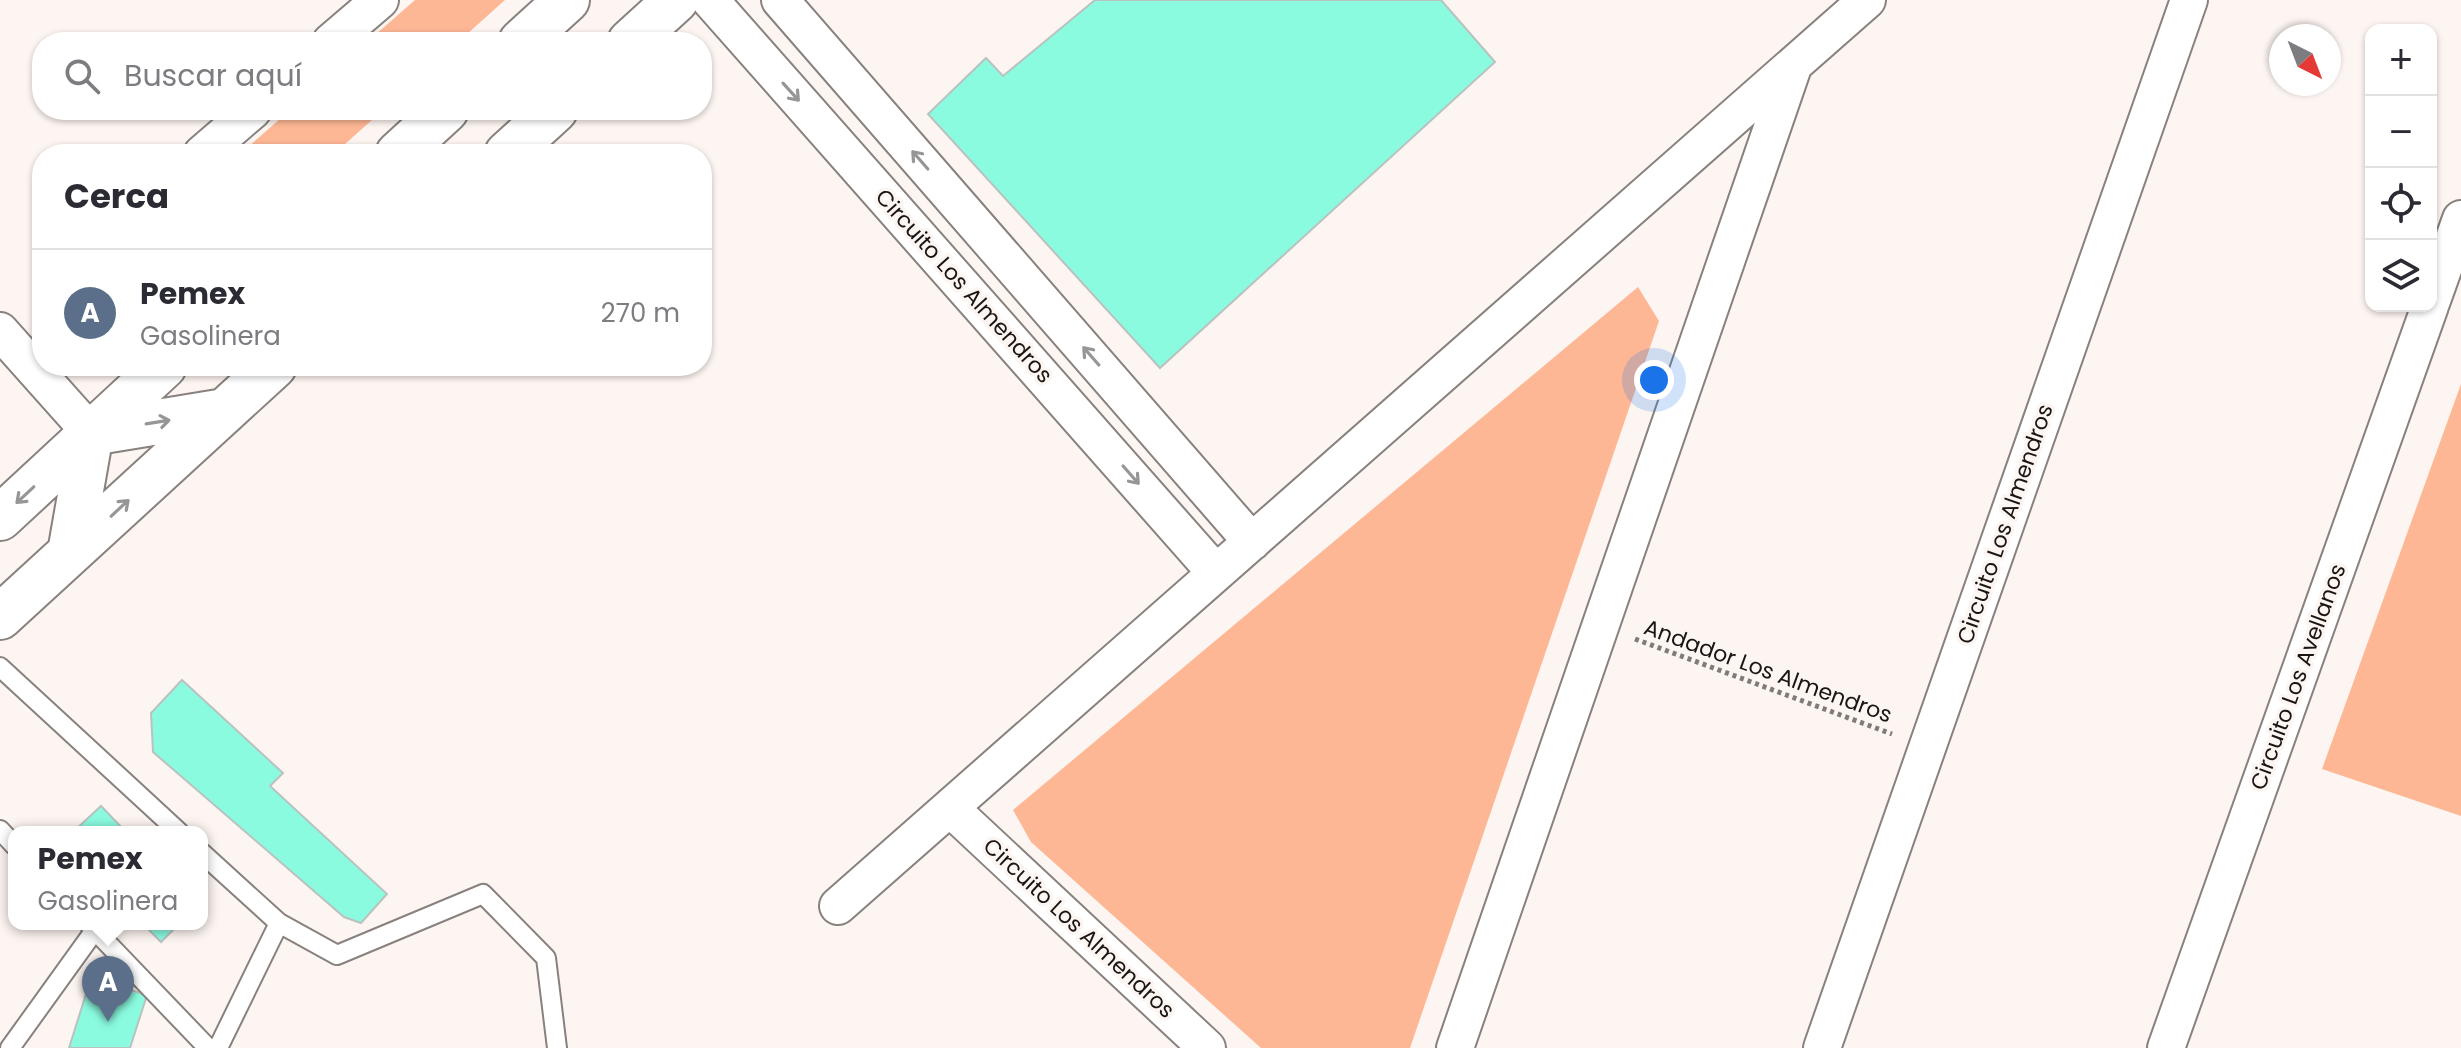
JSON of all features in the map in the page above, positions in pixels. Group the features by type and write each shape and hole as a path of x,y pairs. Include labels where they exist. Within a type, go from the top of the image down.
{"main road":[{"path":"532,32 567,0"},
{"path":"641,32 676,0"},
{"path":"409,144 435,120"},
{"path":"518,144 544,120"},
{"path":"0,518 153,376"},
{"path":"0,617 263,376"},
{"path":"91,433 225,411"},
{"path":"70,553 91,433"}],"street":[{"path":"343,32 380,0"},
{"name":"Circuito Los Almendros","path":"710,0 1216,573"},
{"path":"780,0 1252,542"},
{"path":"838,906 1867,0"},
{"name":"Circuito Los Almendros","path":"1822,1048 2189,0"},
{"path":"1455,1048 1793,65"},
{"path":"214,144 241,120"},
{"name":"Circuito Los Avellanos","path":"2437,286 2461,219"},
{"name":"Circuito Los Avellanos","path":"2166,1048 2428,312"},
{"path":"0,331 32,367"},
{"path":"40,376 91,433"},
{"path":"1091,429 1127,397"},
{"name":"Circuito Los Almendros","path":"950,808 1207,1048"}],"lane":[{"path":"0,667 172,826"},
{"path":"208,858 279,923 337,955 483,894 546,958 557,1048"},
{"path":"218,1048 279,923"},
{"path":"10,1048 90,930"},
{"path":"95,930 208,1048"}],"path":[{"name":"Andador Los Almendros","path":"1598,626 1927,747"}],"shaded area":[{"path":"415,0 505,0 469,32 378,32"},
{"path":"279,120 372,120 345,144 251,144"},
{"path":"1638,287 1659,321 1410,1048 1261,1048 1031,842 1013,810"},
{"path":"2461,384 2461,816 2322,769"}],"building":[{"path":"1095,0 1441,0 1495,62 1160,368 928,114 986,58 1003,76"},
{"path":"182,680 283,773 270,786 387,894 361,923 344,917 153,752 151,713"},
{"path":"101,806 120,826 79,826"},
{"path":"149,930 173,930 161,942"},
{"path":"91,978 147,995 130,1048 69,1048"}],"place":[{"name":"Pemex","path":"108,1022"}]}
